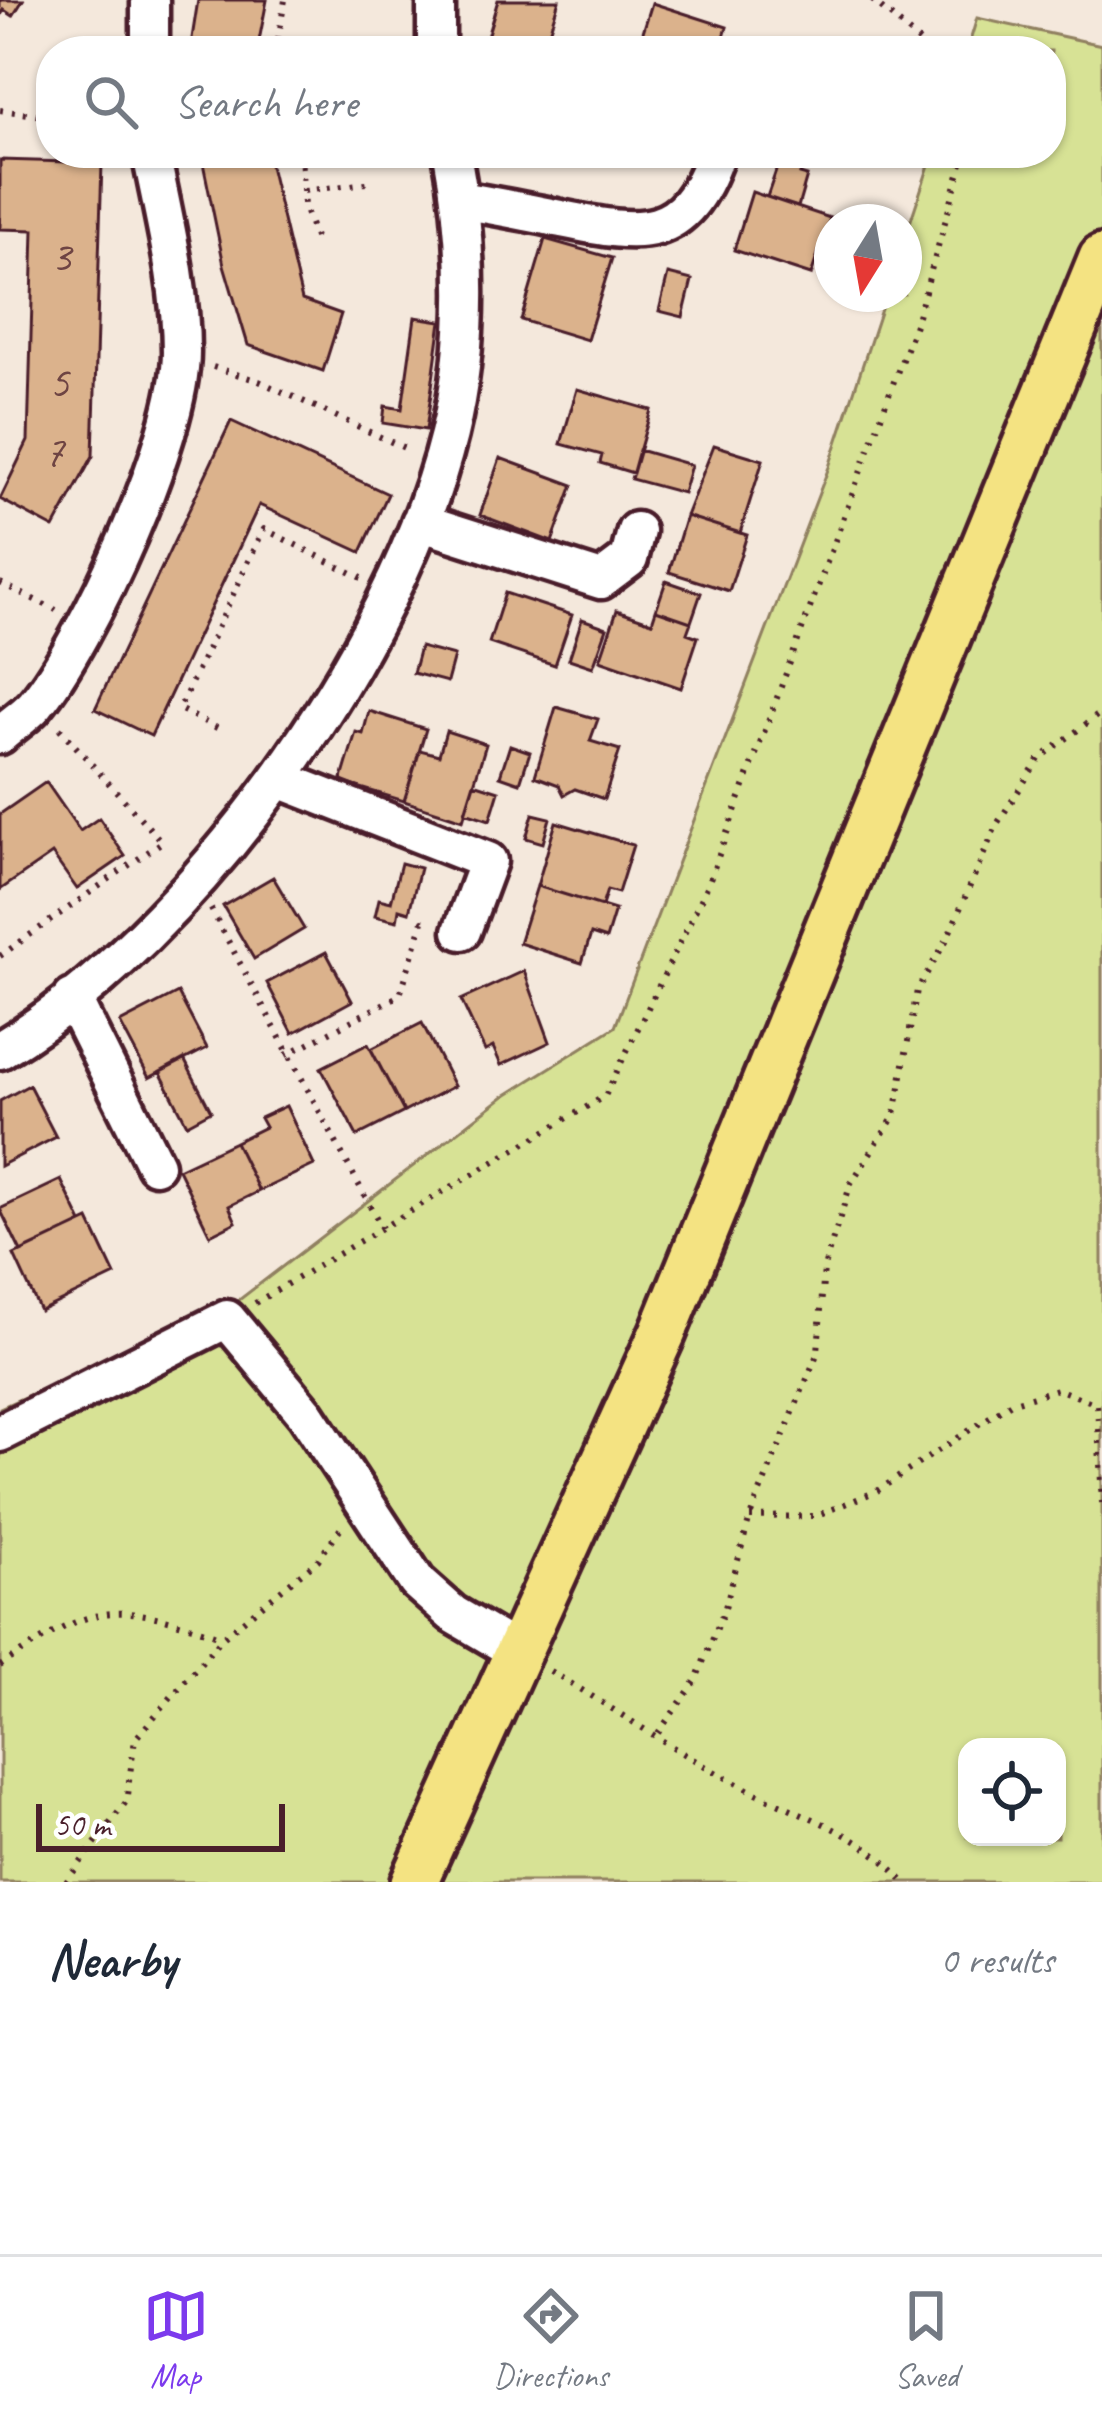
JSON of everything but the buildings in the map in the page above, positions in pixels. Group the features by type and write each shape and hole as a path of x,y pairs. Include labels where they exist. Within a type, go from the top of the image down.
{"main road":[{"path":"414,1882 520,1654 790,1027 1102,258"}],"street":[{"path":"150,0 150,36"},
{"path":"436,0 436,36"},
{"path":"0,735 34,705 84,624 149,493 181,358 176,280 155,168"},
{"path":"0,1050 72,998 196,880 279,779 357,650 420,522 440,464 463,352 461,200 455,168"},
{"path":"461,200 623,232 655,228 676,217 708,168"},
{"path":"420,522 601,580 629,559 636,531"},
{"path":"279,779 488,862 463,932"},
{"path":"72,998 155,1165"},
{"path":"0,1433 227,1319 306,1414 417,1582 453,1614 520,1654"}],"path":[{"path":"279,36 285,0"},
{"path":"872,0 913,36"},
{"path":"0,110 36,115"},
{"path":"302,168 317,243"},
{"path":"227,1319 605,1096 706,887 917,319 961,168"},
{"path":"304,191 374,182"},
{"path":"181,358 259,381 440,464"},
{"path":"217,728 178,710 264,529 387,590"},
{"path":"0,583 84,624"},
{"path":"0,956 162,842 93,760 34,705"},
{"path":"658,1733 702,1664 724,1611 750,1516 818,1352 824,1267 850,1183 895,1115 917,990 946,941 997,824 1039,759 1102,712"},
{"path":"196,880 382,1228"},
{"path":"286,1055 400,995 423,921 463,932"},
{"path":"750,1516 815,1516 877,1491 1011,1403 1057,1389 1100,1401 1102,1503"},
{"path":"66,1882 126,1802 135,1739 223,1637 318,1560 362,1498"},
{"path":"0,1666 85,1614 150,1612 223,1637"},
{"path":"520,1654 753,1792 810,1814 893,1868 904,1882"}],"green space":[{"path":"977,18 1060,36 972,36"},
{"path":"1066,37 1102,45 1102,1882 0,1882 0,1408 239,1300 503,1097 615,1027 829,467 880,312 922,312 922,204 916,204 928,168 1066,168"}]}
